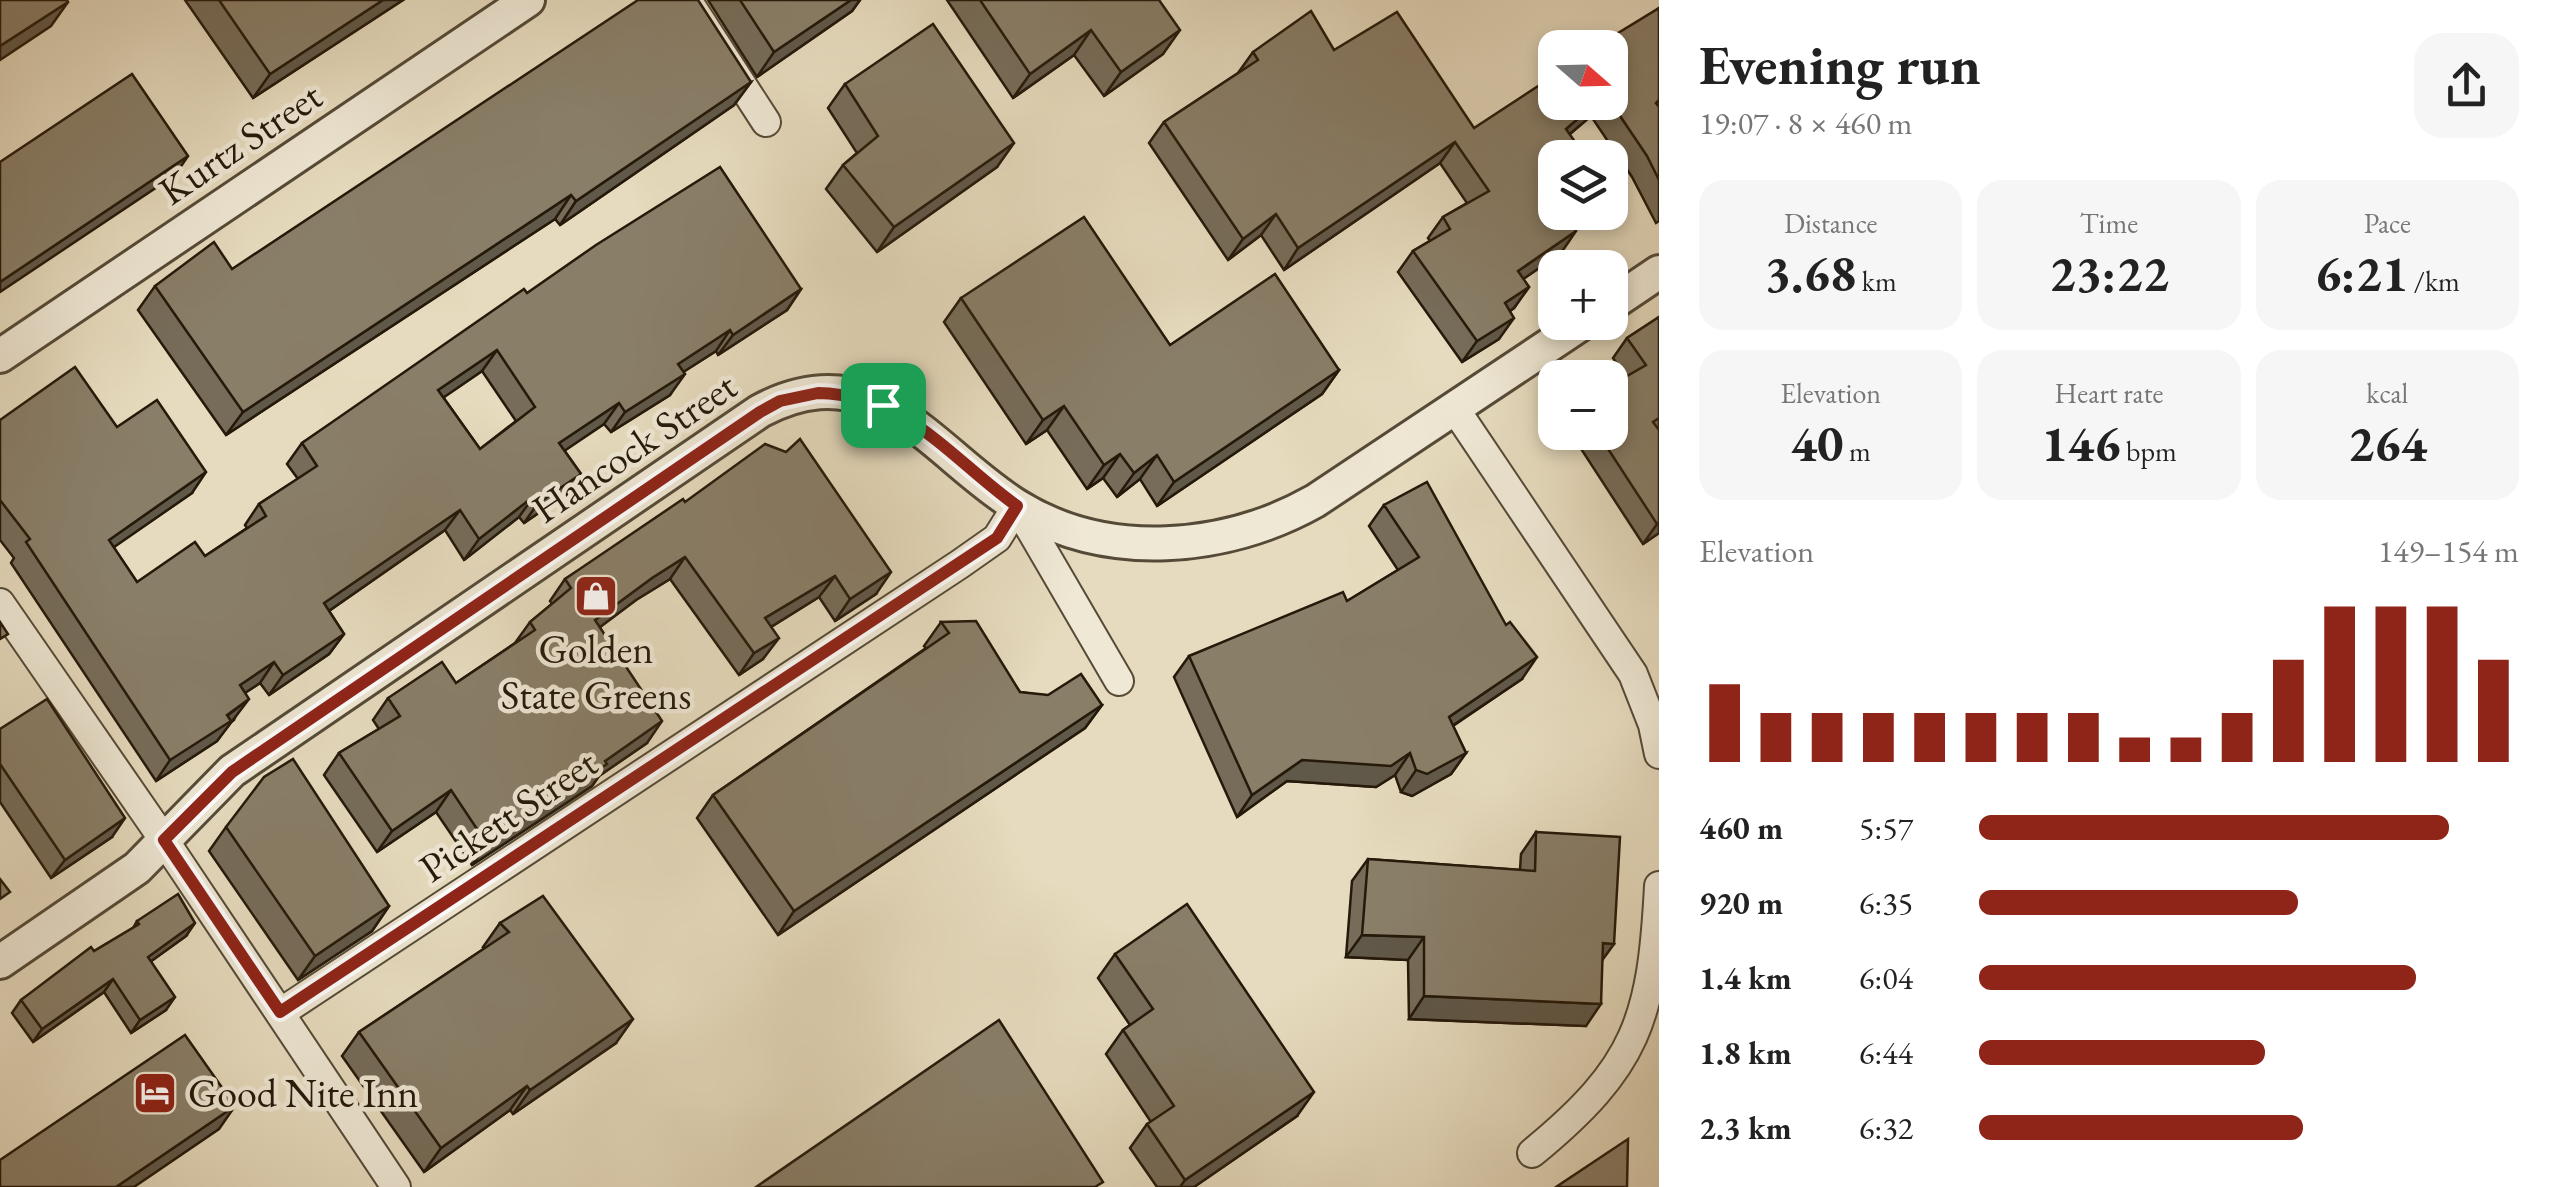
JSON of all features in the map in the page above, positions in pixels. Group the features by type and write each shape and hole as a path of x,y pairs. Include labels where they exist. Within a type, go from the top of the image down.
{"street":[{"name":"Kurtz Street","path":"0,356 528,0"},
{"path":"687,0 766,122"},
{"path":"1628,293 1659,272"},
{"name":"Hancock Street","path":"0,962 137,868 232,772 780,401 832,393 883,405 921,426 976,476 1017,506 1074,530 1122,540 1178,543 1224,538 1281,520 1315,502 1558,340"},
{"path":"1456,409 1633,674 1654,725 1659,754"},
{"path":"1017,506 1119,681"},
{"name":"Pickett Street","path":"280,1012 960,564 997,538 1017,506"},
{"path":"0,603 396,1187"},
{"path":"1532,1153 1588,1105 1628,1050 1651,983 1659,886"}],"building":[{"path":"0,0 67,0 68,2 0,46"},
{"path":"219,0 383,0 270,74"},
{"path":"638,0 698,0 751,82 576,201 571,195 243,412 155,286 214,242 232,269"},
{"path":"740,0 851,0 774,52"},
{"path":"980,0 1159,0 1180,30 1121,72 1091,30 1030,74"},
{"path":"1659,8 1659,180 1623,120 1628,120 1628,30 1623,30"},
{"path":"1311,11 1334,50 1397,12 1474,128 1538,86 1538,120 1576,120 1566,129 1574,140 1538,140 1538,230 1576,231 1548,250 1538,250 1538,257 1518,271 1529,287 1505,303 1514,318 1477,341 1413,251 1450,229 1443,217 1489,191 1455,142 1298,248 1276,214 1243,239 1164,122 1258,60 1253,52"},
{"path":"933,24 1014,143 894,227 843,165 878,136 845,84"},
{"path":"132,74 188,156 0,282 0,162"},
{"path":"720,167 801,289 733,335 730,330 678,364 685,374 625,412 619,403 559,443 581,474 538,503 534,496 479,539 460,510 324,603 344,634 283,675 274,662 240,685 249,699 227,715 231,721 170,760 26,542 30,539 0,500 0,420 75,367 117,427 157,400 206,472 109,540 137,582 195,542 205,556 266,516 259,504 317,466 302,443 524,289 527,293","holes":["497,350 535,407 480,449 438,390"]},
{"path":"1084,217 1170,345 1275,274 1339,370 1174,482 1157,455 1134,473 1120,454 1104,465 1064,406 1043,420 961,298"},
{"path":"1659,317 1659,418 1653,422 1659,430 1657,524 1609,450 1628,450 1628,376 1646,365 1628,337"},
{"path":"800,439 891,572 850,599 835,576 765,618 779,638 754,653 685,557 595,620 662,721 605,761 607,764 487,844 451,790 392,831 339,753 400,716 388,698 442,662 456,683 535,630 530,622 571,588 565,579 683,499 685,502 765,444 786,452"},
{"path":"1427,482 1506,625 1510,622 1537,657 1449,717 1466,753 1427,774 1416,770 1410,753 1391,766 1302,760 1252,795 1189,656 1343,592 1347,601 1419,557 1384,505"},
{"path":"976,621 1020,692 1048,695 1081,674 1102,705 794,911 713,795 949,633 941,622"},
{"path":"0,622 8,634 0,639"},
{"path":"47,699 125,818 65,860 0,764 0,729"},
{"path":"293,759 389,906 315,956 226,827 264,777"},
{"path":"1536,832 1620,837 1614,944 1603,943 1601,1004 1424,996 1424,937 1362,935 1368,859 1535,871"},
{"path":"0,879 10,892 0,899"},
{"path":"178,894 195,923 148,957 175,997 140,1020 113,979 42,1029 21,1000 91,947 94,951 139,924 137,921"},
{"path":"543,896 633,1019 530,1090 527,1086 441,1148 359,1032 509,932 500,923"},
{"path":"1187,904 1314,1092 1185,1180 1147,1124 1174,1106 1123,1030 1153,1009 1115,954"},
{"path":"999,1020 1103,1182 1095,1187 756,1187"},
{"name":"Good Nite Inn","path":"185,1035 235,1106 116,1187 0,1187 0,1160"},
{"path":"1628,1139 1627,1187 1556,1187"}],"place":[{"name":"Golden State Greens","path":"596,596"},
{"name":"Good Nite Inn","path":"155,1093"}],"route":[{"path":"818,393 883,405 921,426 976,476 1017,506 997,538 411,929 280,1012 164,840 232,772 760,412 780,401 818,393"}]}
